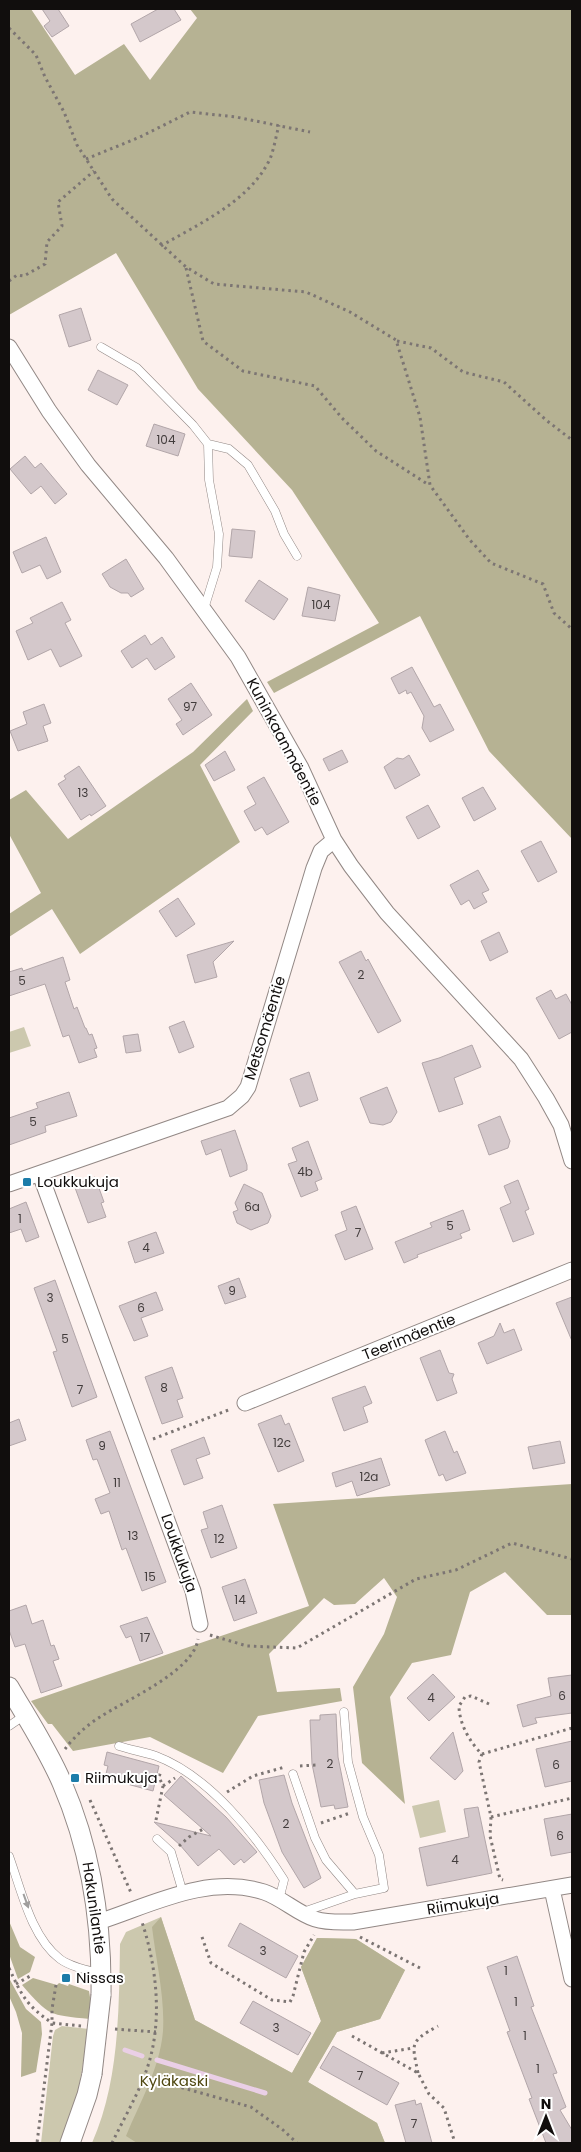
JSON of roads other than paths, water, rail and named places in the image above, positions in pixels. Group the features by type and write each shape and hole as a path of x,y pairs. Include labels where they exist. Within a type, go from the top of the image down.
{"street":[{"name":"Kuninkaanmäentie","path":"9,347 49,411 88,465 166,558 238,657 293,753 334,840 351,866 387,913 521,1060 561,1125 572,1161"},
{"name":"Metsomäentie","path":"9,1184 228,1108 242,1096 248,1087 314,868 321,852 334,840"},
{"name":"Loukkukuja","path":"40,1174 141,1444 193,1591 200,1624"},
{"name":"Teerimäentie","path":"245,1403 572,1270"},
{"name":"Hakunilantie","path":"9,1687 52,1762 79,1827 88,1859 98,1922 101,1995 92,2074 87,2095 70,2143"},
{"name":"Riimukuja","path":"98,1922 183,1893 211,1886 235,1886 265,1892 314,1919 332,1922 353,1922 572,1885"},
{"path":"552,1889 572,1979"}],"lane":[{"path":"101,347 137,368 193,425 208,444 209,480 219,534 217,567 204,610"},
{"path":"208,444 229,449 248,465 275,511 284,534 297,556"},
{"path":"302,1912 355,1894 384,1888 379,1855 360,1809 348,1762 344,1712"},
{"path":"9,1726 25,1715"},
{"path":"119,1746 164,1760 181,1769 225,1804 264,1848 284,1880 278,1900"},
{"path":"292,1771 311,1826 326,1860 355,1894"},
{"path":"157,1839 171,1852 183,1893"},
{"path":"9,1856 39,1938 60,1959 70,1965 101,1974"}],"waterway":[{"path":"125,2050 142,2056"},
{"path":"157,2060 265,2093"}],"place":[{"name":"Loukkukuja","path":"27,1182"},
{"name":"Riimukuja","path":"75,1778"},
{"name":"Nissas","path":"66,1978"}],"park label":[{"name":"Kyläkaski","path":"174,2081"}]}
